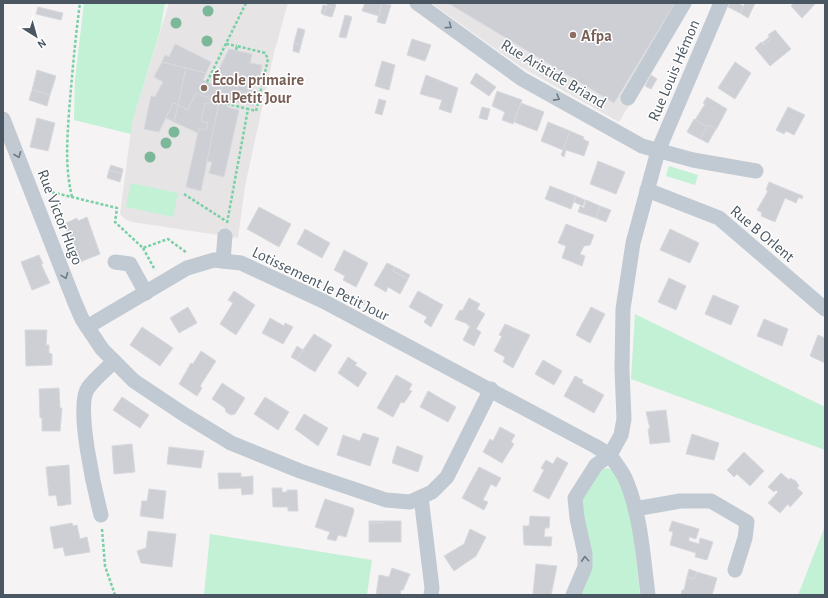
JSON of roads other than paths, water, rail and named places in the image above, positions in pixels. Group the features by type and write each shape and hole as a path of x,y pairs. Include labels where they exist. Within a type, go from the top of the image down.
{"street":[{"name":"Rue Aristide Briand","path":"417,3 522,79 642,146 693,160 756,171"},
{"path":"628,98 684,3"},
{"name":"Rue Louis Hémon","path":"610,455 622,435 624,419 622,369 623,309 633,243 658,151 721,3"},
{"name":"Rue Victor Hugo","path":"3,119 75,304 88,327"},
{"name":"Rue B Orlent","path":"647,190 719,218 825,309"},
{"path":"223,261 226,229"},
{"name":"Lotissement le Petit Jour","path":"88,327 188,268 214,260 241,264 323,301 610,455"},
{"path":"115,262 130,264 146,292"},
{"path":"88,327 102,349 134,381 231,443 300,471 386,500 410,502 432,492 446,477 491,390"},
{"path":"100,515 92,484 83,415 87,389 114,362"},
{"path":"573,595 586,567 585,554 576,518 576,498 596,465 610,455 624,476 631,492 639,530 648,595"},
{"path":"421,497 432,588 431,595"},
{"path":"635,509 680,501 711,501 747,522 745,538 735,570"}],"place":[{"name":"Afpa","path":"573,35"},
{"name":"École primaire du Petit Jour","path":"204,88"}]}
